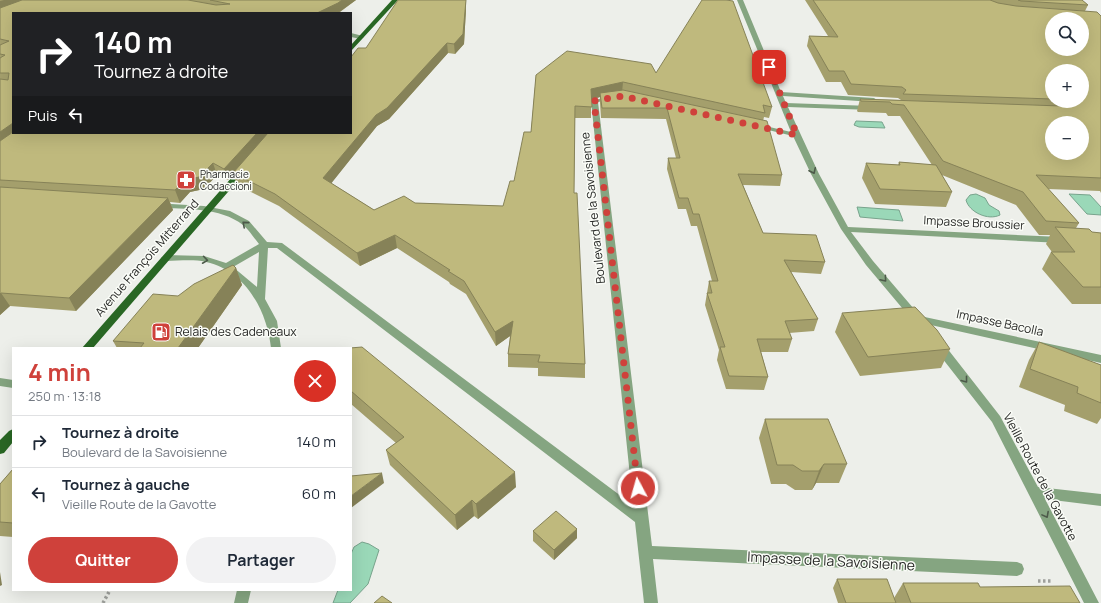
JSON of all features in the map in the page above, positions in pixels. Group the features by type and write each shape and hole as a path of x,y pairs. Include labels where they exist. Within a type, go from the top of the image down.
{"main road":[{"path":"352,48 395,0"},
{"name":"Avenue François Mitterrand","path":"88,347 251,162"},
{"path":"0,449 12,435"}],"street":[{"name":"Vieille Route de la Gavotte","path":"740,0 814,174 845,229 864,256 917,319 996,419 1092,603"},
{"path":"352,35 361,37"},
{"path":"780,94 883,101"},
{"name":"Boulevard de la Savoisienne","path":"622,96 594,101 651,603"},
{"path":"785,105 880,108"},
{"path":"754,122 796,132"},
{"path":"147,205 209,209 238,218 246,224 264,244 261,298"},
{"name":"Impasse Broussier","path":"845,229 1070,241"},
{"path":"227,266 264,244 279,245 641,519"},
{"path":"166,258 208,260 227,266 261,298 271,319 276,347"},
{"name":"Impasse Bacolla","path":"917,319 1101,358"},
{"path":"0,382 12,384"},
{"path":"1034,492 1101,500"},
{"name":"Impasse de la Savoisienne","path":"645,552 1017,569"},
{"path":"241,603 244,591"}],"path":[{"path":"1017,569 1034,581 1081,582"},
{"path":"103,603 109,591"}],"shaded area":[{"path":"856,121 882,122 885,128 859,127 854,125"},
{"path":"976,194 985,198 989,205 999,211 1000,215 990,217 975,212 966,200 970,195"},
{"path":"1069,194 1090,195 1101,207 1101,215 1087,214"},
{"path":"857,207 899,210 903,221 860,217"},
{"path":"362,542 379,550 368,584 350,603 333,603 338,591 352,591 352,552 354,547"}],"building":[{"path":"22,0 188,0 216,5 230,4 210,0 342,0 319,12 12,12 12,124 0,132 0,79 8,80 9,73 0,73 0,58 5,55 0,54 0,45 9,41 0,39 0,8"},
{"path":"398,0 466,0 463,34 454,44 447,43 387,108 376,115 323,178 374,210 404,196 415,203 503,206 510,181 514,181 524,132 531,132 536,75 567,51 651,64 656,73 702,0 733,1 772,107 763,105 765,113 623,82 591,89 592,107 575,106 574,193 577,193 585,364 538,362 540,355 508,354 513,321 495,332 464,281 448,271 450,270 395,235 357,253 275,194 233,173 267,134 352,134 352,56 358,48 366,48"},
{"path":"813,0 990,0 1016,6 1097,12 1101,16 1101,178 1036,175 1079,223 1046,221 1023,192 943,161 904,105 892,104 890,102 861,101 860,99 1045,105 1045,108 1089,108 1089,64 1045,64 1045,99 903,94 906,90 902,87 851,84 844,71 829,71 809,36 838,37"},
{"path":"1018,0 1082,0 1088,5 1021,1"},
{"path":"623,90 767,121 782,175 738,174 763,233 816,235 825,262 784,260 818,319 785,321 792,339 757,339 768,377 729,376 720,347 725,347 707,293 712,293 709,281 718,281 699,214 693,214 688,198 679,198 668,158 680,158 667,108 602,108 600,93"},
{"path":"12,133 12,134 256,134 224,169 213,163 199,177 185,180 175,190 0,180 0,141"},
{"path":"899,162 936,165 952,192 880,189 866,163 900,165"},
{"path":"0,187 168,198 69,298 0,294"},
{"path":"1055,227 1089,229 1092,232 1101,233 1101,287 1083,287 1051,252 1075,252"},
{"path":"233,265 236,268 179,347 141,347 144,343 113,341 153,294 178,296 194,284"},
{"path":"915,307 937,330 950,349 868,357 842,313"},
{"path":"1039,342 1101,365 1101,403 1077,393 1078,387 1030,369"},
{"path":"362,347 515,472 476,504 472,500 455,515 386,450 404,437 352,392 352,348"},
{"path":"765,419 828,419 847,464 824,464 819,471 802,471 793,465 777,465"},
{"path":"12,470 12,523 0,522 0,484"},
{"path":"382,473 352,495 352,476"},
{"path":"556,511 577,529 554,550 533,531"},
{"path":"837,579 887,579 896,603 846,603"},
{"path":"903,583 978,583 980,587 1070,586 1080,603 911,603"},
{"path":"382,596 392,603 374,603"}],"place":[{"name":"Pharmacie Codaccioni","path":"186,180"},
{"name":"Relais des Cadeneaux","path":"161,332"}],"route":[{"path":"638,488 594,101 622,96 797,135 769,67"}]}
